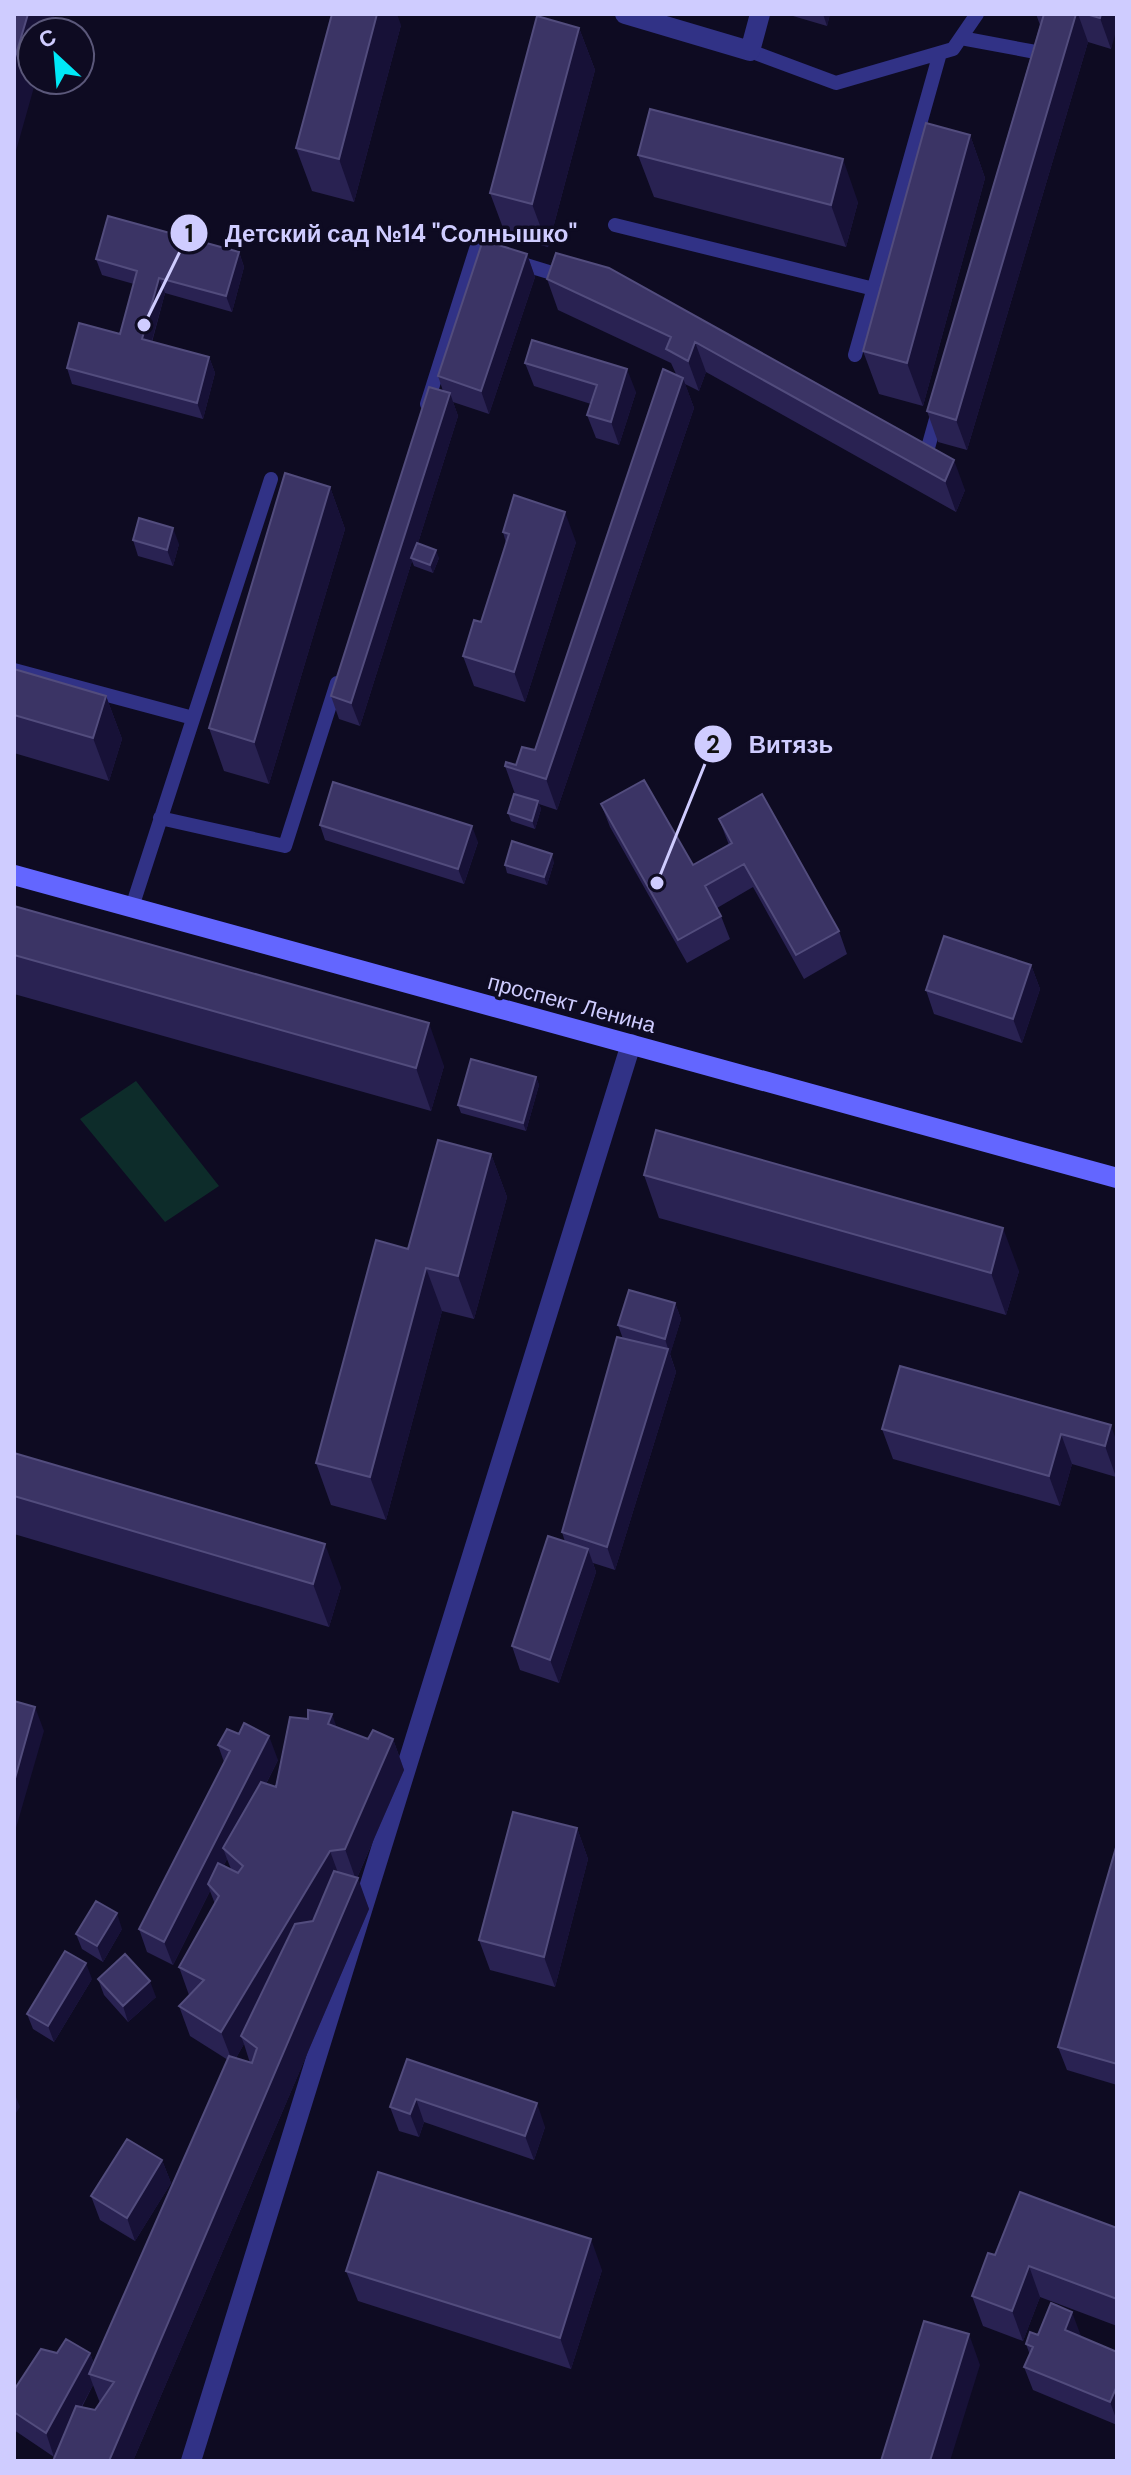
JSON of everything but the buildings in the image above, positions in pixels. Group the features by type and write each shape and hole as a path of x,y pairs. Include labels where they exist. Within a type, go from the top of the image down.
{"street":[{"path":"625,14 750,51 760,14"},
{"name":"проспект Ленина","path":"14,875 1117,1178"},
{"path":"191,2461 631,1044"}],"lane":[{"path":"750,51 836,83 953,49 977,14"},
{"path":"961,38 1041,53 1033,84"},
{"path":"855,355 940,53"},
{"path":"615,225 874,289"},
{"path":"424,414 476,249 576,280"},
{"path":"910,454 924,462 942,401"},
{"path":"132,907 271,479"},
{"path":"160,818 285,846 343,667"},
{"path":"14,670 193,718"}],"green space":[{"path":"136,1081 219,1186 165,1222 80,1119"}],"place":[{"name":"Детский сад №14 \"Солнышко\"","path":"144,325"},
{"name":"Витязь","path":"657,883"}]}
